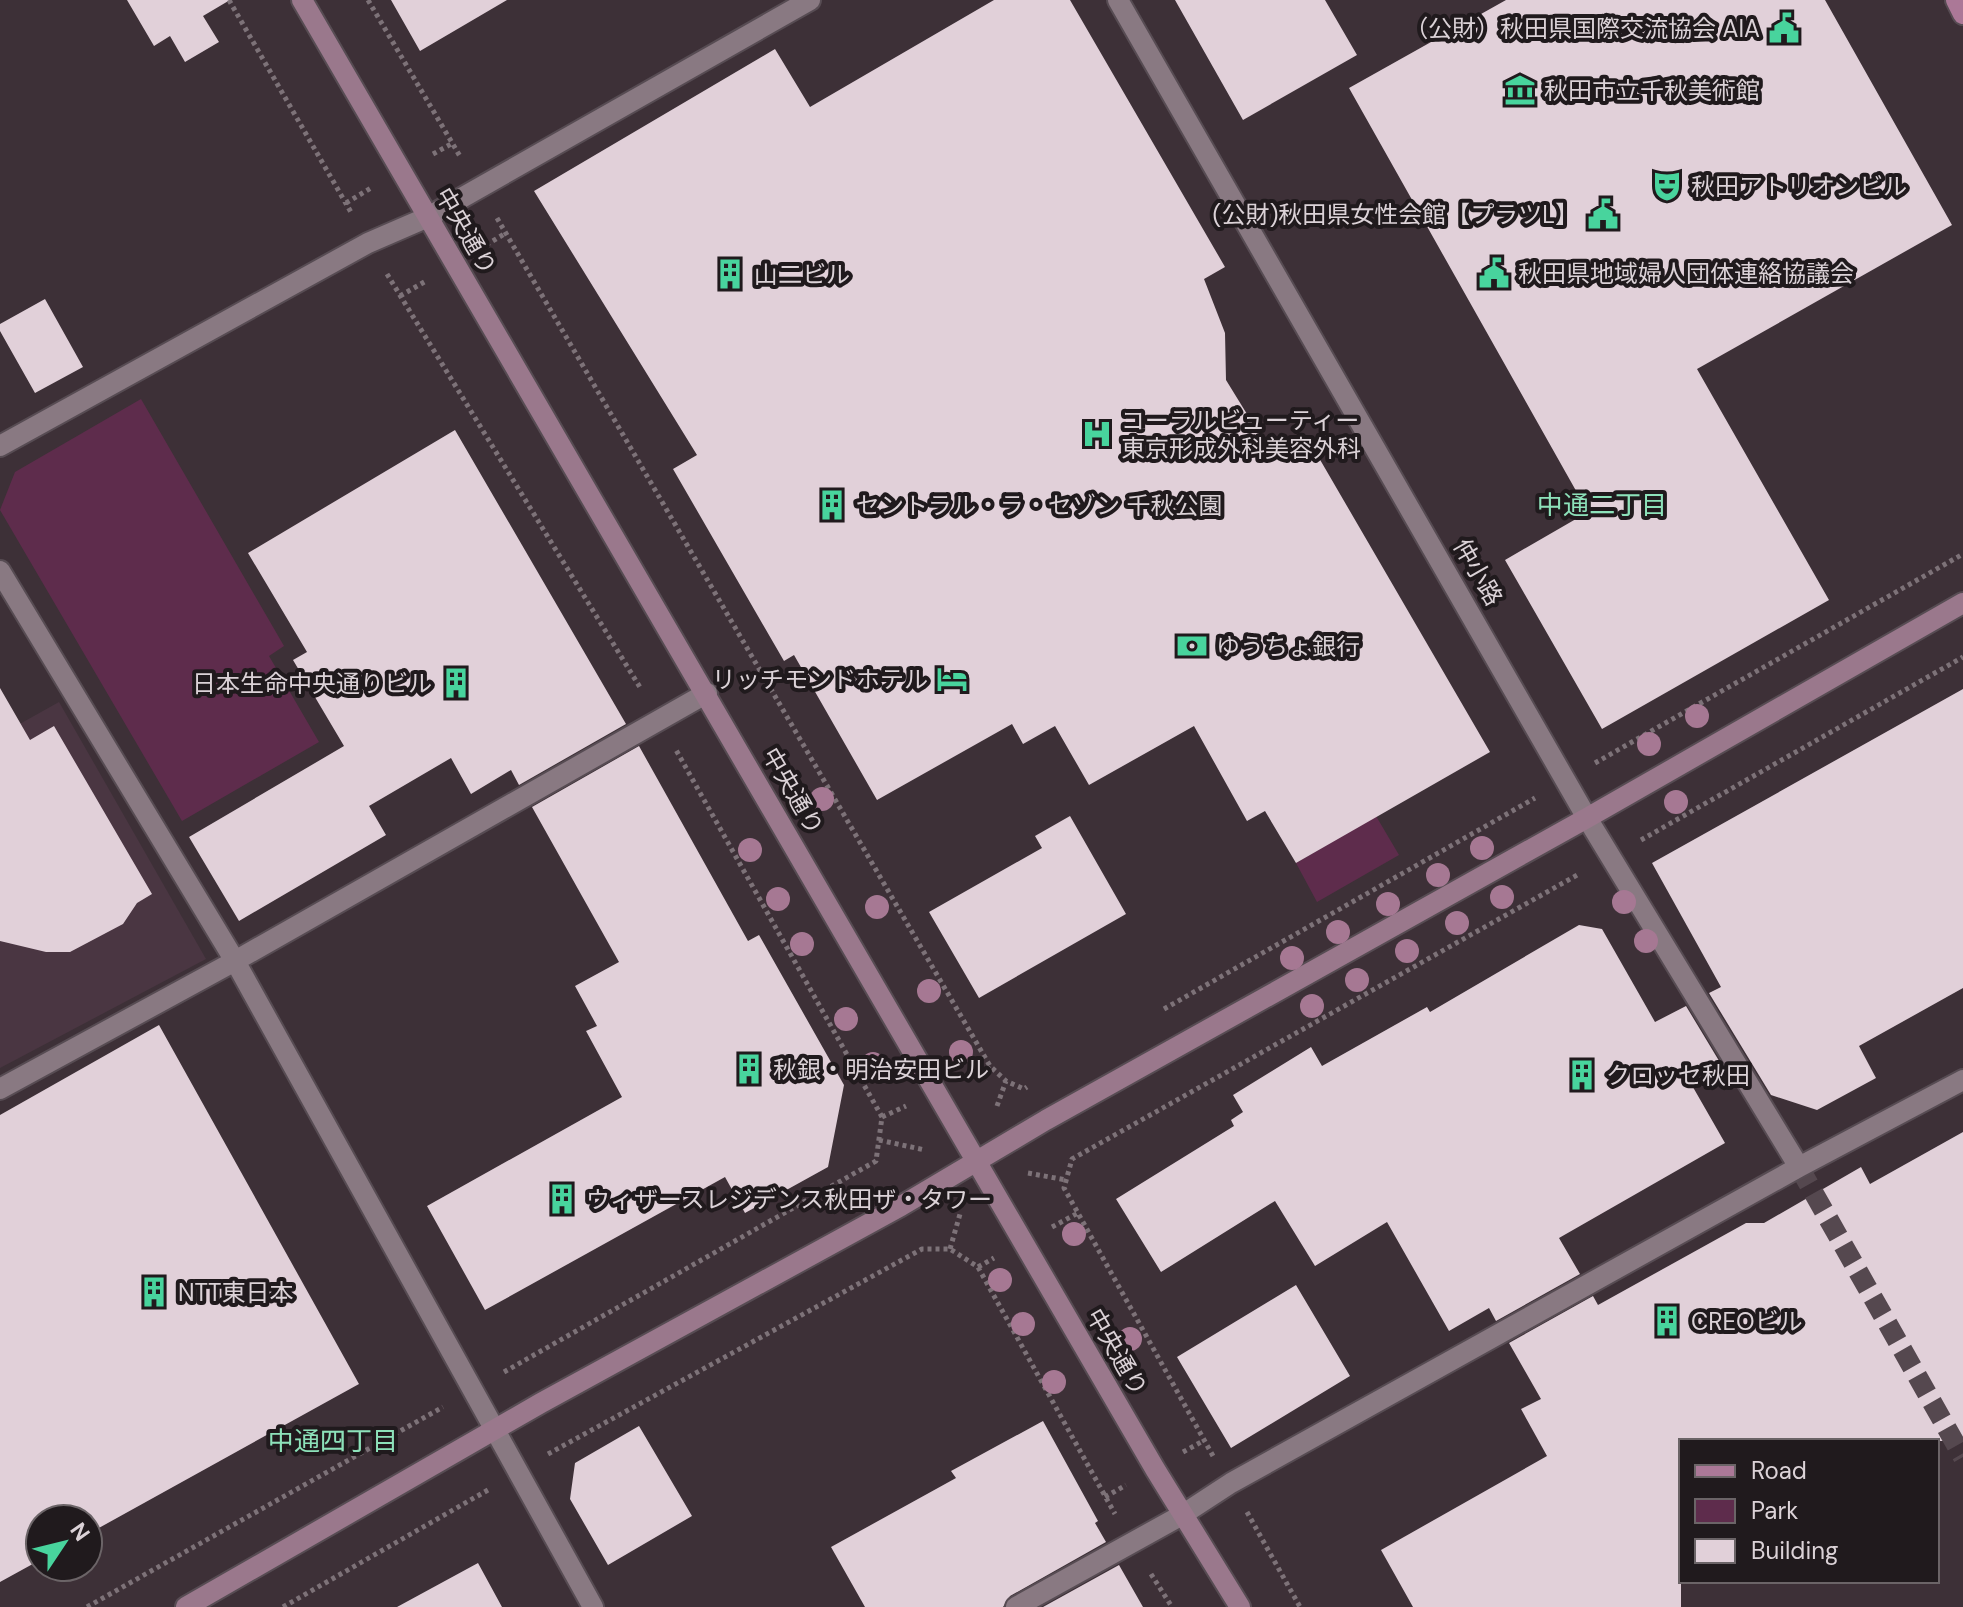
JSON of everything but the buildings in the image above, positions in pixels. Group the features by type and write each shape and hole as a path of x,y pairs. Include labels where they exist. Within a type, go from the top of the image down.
{"main road":[{"path":"1956,0 1963,14"}],"street":[{"name":"中央通り","path":"302,0 1182,1515 1240,1607"},
{"path":"0,446 368,243 428,217 810,0"},
{"name":"仲小路","path":"1118,0 1587,818 1799,1167"},
{"path":"0,571 235,961 593,1607"},
{"path":"186,1607 901,1206 1963,603"},
{"path":"0,1089 235,961 707,693"},
{"path":"1016,1607 1130,1541 1182,1515 1231,1483 1799,1167 1963,1080"}],"path":[{"path":"229,0 346,203"},
{"path":"368,0 453,143"},
{"path":"506,233 990,1066 1006,1081 1024,1089 1037,1081"},
{"path":"400,296 659,720 882,1117 876,1161 520,1364"},
{"path":"1161,1011 1963,554"},
{"path":"1300,1607 1231,1483 1203,1441 1064,1188 1072,1159 1963,657"},
{"path":"561,1446 922,1249 950,1249 978,1267 1130,1541 1172,1607"},
{"path":"87,1607 421,1419"},
{"path":"283,1607 469,1503"}],"shaded area":[{"path":"59,702 206,959 0,1068 0,735"}],"green space":[{"path":"141,399 284,646 269,656 319,742 182,821 0,510 15,472"},
{"path":"1376,816 1399,855 1317,902 1296,863"}],"tunnel":[{"path":"1799,1167 1963,1457"}],"place":[{"name":"（公財）秋田県国際交流協会 AIA","path":"1784,28"},
{"name":"秋田市立千秋美術館","path":"1520,90"},
{"name":"秋田アトリオンビル","path":"1667,186"},
{"name":"(公財)秋田県女性会館【プラツL】","path":"1603,214"},
{"name":"秋田県地域婦人団体連絡協議会","path":"1494,273"},
{"name":"山二ビル","path":"730,274"},
{"name":"コーラルビューティー 東京形成外科美容外科","path":"1097,434"},
{"name":"セントラル・ラ・セゾン 千秋公園","path":"832,505"},
{"name":"ゆうちょ銀行","path":"1192,646"},
{"name":"リッチモンドホテル","path":"952,679"},
{"name":"日本生命中央通りビル","path":"456,683"},
{"name":"秋銀・明治安田ビル","path":"749,1069"},
{"name":"クロッセ秋田","path":"1582,1075"},
{"name":"ウィザースレジデンス秋田ザ・タワー","path":"562,1199"},
{"name":"NTT東日本","path":"154,1292"},
{"name":"CREOビル","path":"1667,1321"}],"district":[{"name":"中通二丁目","path":"1602,505"},
{"name":"中通四丁目","path":"333,1441"}]}
